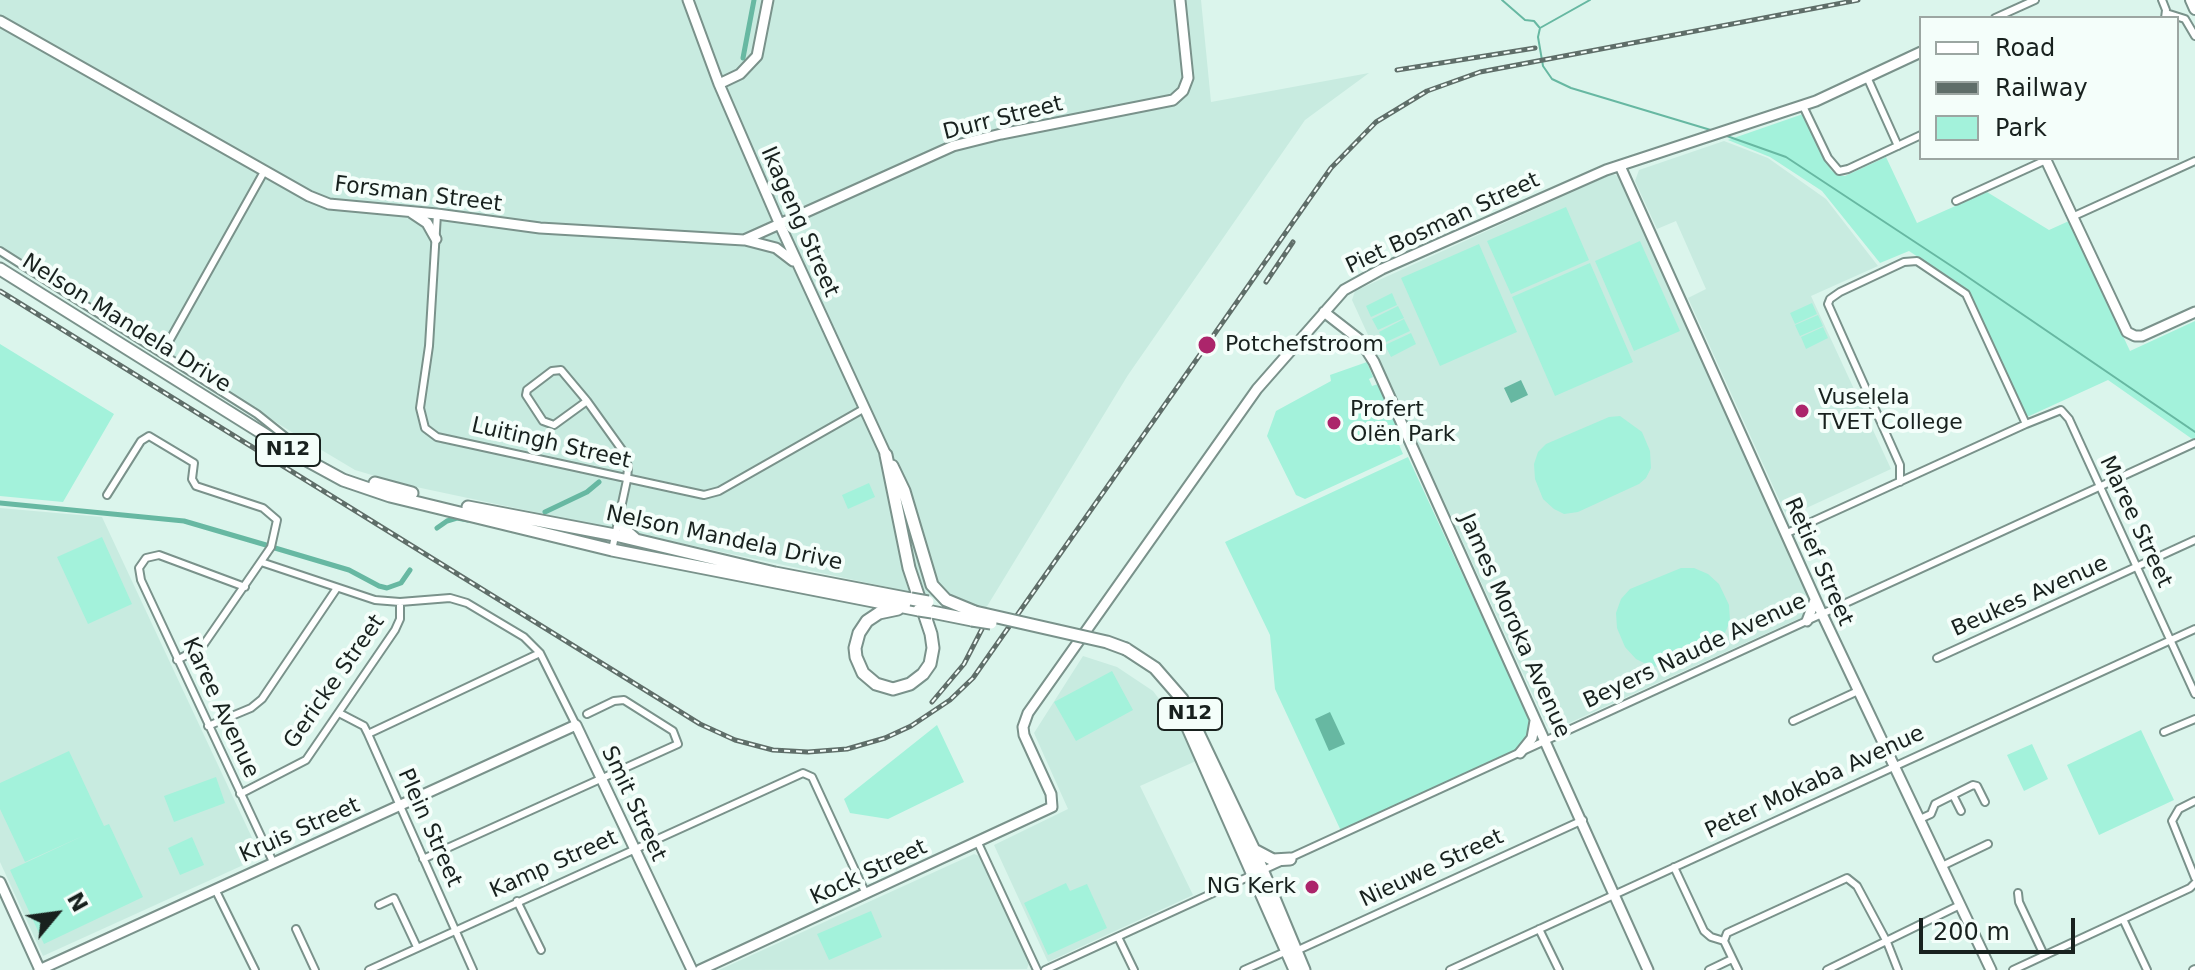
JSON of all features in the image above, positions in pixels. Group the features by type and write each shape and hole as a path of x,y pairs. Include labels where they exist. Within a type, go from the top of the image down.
{"highway":[{"name":"Nelson Mandela Drive","path":"0,260 302,450 345,473 396,489 515,517 615,535 921,606"},
{"name":"Nelson Mandela Drive","path":"0,269 333,475 390,496 612,550 973,616 1123,652 1155,668 1182,699 1253,848 1259,873"},
{"path":"886,455 909,568 931,634 933,648 927,669 910,684 893,689 876,684 858,666 855,648 859,633 867,621 879,613 921,606"},
{"path":"886,455 904,491 932,585 973,616"},
{"path":"619,518 626,531 637,540"},
{"name":"Nelson Mandela Drive","path":"1123,652 1153,677 1179,709 1259,873 1291,951 1295,970"},
{"path":"1253,848 1268,859 1290,859"},
{"name":"Nelson Mandela Drive","path":"1291,951 1304,970"}],"main road":[{"path":"2191,0 2195,9"}],"street":[{"name":"Ikageng Street","path":"688,0 719,84 780,225 886,455"},
{"path":"719,84 740,74 757,56 768,0"},
{"name":"Durr Street","path":"780,225 953,146 1173,100 1183,91 1188,78 1180,0"},
{"path":"1999,16 2035,0"},
{"path":"2162,0 2165,16"},
{"path":"2179,18 2185,19 2195,36"},
{"name":"Forsman Street","path":"0,21 309,196 329,204 540,228 744,240 780,225"},
{"name":"Piet Bosman Street","path":"1052,807 1051,794 1024,735 1023,727 1028,713 1257,389 1340,293 1366,276 1620,166 1803,106 1919,53"},
{"path":"1867,77 1898,146"},
{"path":"1803,106 1828,158 1839,171 1919,136"},
{"path":"1956,201 2044,160"},
{"path":"2046,160 2124,328 2131,335 2142,336 2195,312"},
{"path":"2072,217 2195,161"},
{"name":"Retief Street","path":"1620,166 1815,600 1991,970"},
{"path":"163,352 265,170"},
{"path":"410,211 427,223 436,239"},
{"name":"Luitingh Street","path":"437,214 429,346 420,408 425,428 437,437 694,495 712,494 865,408"},
{"path":"744,240 776,248 798,266"},
{"path":"0,251 163,352 257,414 302,450"},
{"path":"1785,534 1900,482 1913,475 2026,424 1966,294 1913,260 1846,288 1829,301 1830,310 1900,465 1900,482"},
{"name":"James Moroka Avenue","path":"1324,312 1360,340 1374,362 1616,893 1648,970"},
{"path":"587,401 554,425 543,421 526,395 556,369 565,373 587,401 625,454 627,480 612,550"},
{"name":"Maree Street","path":"2026,424 2061,410 2069,419 2195,694"},
{"path":"107,495 141,441 145,437 156,438 194,463 192,479 196,486 273,514 277,526 271,547 245,587 202,647 177,660"},
{"name":"Beyers Naude Avenue","path":"1045,970 2194,444"},
{"path":"1900,465 1913,475"},
{"name":"Beukes Avenue","path":"1937,658 2195,540"},
{"name":"Karee Avenue","path":"245,587 159,555 146,558 139,568 141,580 177,660 273,862"},
{"path":"261,562 375,600 460,600 524,637 540,653 368,734 364,726 339,713"},
{"path":"208,726 251,708 262,699 337,588"},
{"path":"1807,621 1815,600"},
{"name":"Gericke Street","path":"240,794 301,764 395,630 400,619 400,602"},
{"name":"Peter Mokaba Avenue","path":"1450,970 2195,629"},
{"name":"Smit Street","path":"540,653 692,970"},
{"path":"1793,721 1858,691"},
{"path":"423,859 602,781 678,744 673,731 624,700 614,701 587,714"},
{"path":"1520,753 1532,738 1535,715"},
{"path":"2164,732 2195,719"},
{"name":"Kruis Street","path":"39,970 576,725"},
{"name":"Plein Street","path":"368,734 473,970"},
{"name":"Kamp Street","path":"369,970 798,774 812,777 866,894"},
{"path":"1920,819 1931,814 1933,805 1975,785 1985,802"},
{"path":"1953,795 1961,811"},
{"path":"2013,970 2187,890 2195,880 2172,825 2172,818 2179,809 2195,801"},
{"name":"Kock Street","path":"700,970 1052,807"},
{"name":"Nieuwe Street","path":"1244,970 1583,820"},
{"path":"978,843 1037,970"},
{"path":"1942,866 1988,844"},
{"path":"1674,867 1704,931 1724,941"},
{"path":"1738,970 1724,935 1842,879 1851,879 1887,942 1898,970"},
{"path":"1,889 39,970"},
{"path":"215,889 255,970"},
{"path":"2018,893 2019,902 2044,955"},
{"path":"379,905 394,898 417,947"},
{"path":"517,901 541,950"},
{"path":"1827,970 1960,905"},
{"path":"2123,919 2147,970"},
{"path":"296,929 315,970"},
{"path":"1539,929 1559,970"},
{"path":"1118,937 1134,970"},
{"path":"1709,970 1732,959"}],"shaded area":[{"path":"0,0 1201,0 1211,102 1369,73 1305,120 1128,375 986,608 402,484 355,470 298,436 0,249"},
{"path":"1724,141 1768,158 1826,199 1878,266 1811,296 1891,469 1787,517 1688,298 1706,289 1676,221 1657,229 1635,181 1639,170"},
{"path":"1612,174 1618,176 1812,600 1807,615 1556,729 1547,726 1352,300 1355,291"},
{"path":"1521,380 1528,395 1511,403 1504,388"},
{"path":"0,508 102,517 261,857 43,956 0,862"},
{"path":"1083,656 1117,667 1153,691 1178,724 1196,761 1140,786 1193,895 1048,962 994,845 1068,809 1034,733"},
{"path":"1330,712 1345,744 1329,751 1315,719"},
{"path":"974,854 979,856 1029,963 1027,969 719,970"}],"green space":[{"path":"1803,114 1831,170 1837,175 1845,176 1886,157 1917,223 1987,192 2049,230 2069,221 2130,351 2195,321 2195,441 2108,380 2027,417 1969,291 1909,251 1880,263 1822,191 1770,157 1728,140"},
{"path":"1566,207 1589,260 1511,294 1487,241"},
{"path":"1640,241 1680,331 1634,351 1595,261"},
{"path":"1479,244 1517,332 1440,366 1401,278"},
{"path":"1590,263 1633,362 1555,396 1512,297"},
{"path":"1392,293 1397,305 1371,317 1366,306"},
{"path":"1812,303 1817,314 1795,324 1790,313"},
{"path":"1398,306 1404,318 1378,330 1372,319"},
{"path":"1818,315 1823,326 1800,336 1795,325"},
{"path":"1404,319 1410,331 1384,343 1379,332"},
{"path":"1823,327 1828,338 1806,349 1801,337"},
{"path":"1411,333 1416,344 1391,357 1385,345"},
{"path":"0,344 114,414 63,502 0,496"},
{"name":"Profert Olën Park","path":"1367,362 1373,377 1369,379 1372,386 1378,384 1403,437 1397,440 1403,454 1305,499 1296,495 1267,436 1276,411 1331,381 1330,375"},
{"path":"1620,416 1642,432 1650,451 1651,468 1646,478 1578,512 1564,514 1554,509 1543,499 1535,479 1534,464 1538,452 1546,444 1609,417"},
{"path":"1408,457 1539,740 1341,831 1275,689 1270,635 1225,542"},
{"path":"869,483 875,497 848,509 842,495"},
{"path":"102,537 132,604 88,624 57,557"},
{"path":"1681,568 1694,568 1708,574 1719,584 1729,605 1730,621 1724,635 1714,646 1662,668 1648,665 1636,659 1625,647 1617,628 1616,613 1621,599 1630,589"},
{"path":"1112,671 1133,710 1076,741 1054,702"},
{"path":"937,725 964,782 888,819 850,813 844,799"},
{"path":"2141,730 2174,800 2099,835 2067,765"},
{"path":"2032,744 2048,779 2024,791 2007,755"},
{"path":"69,751 104,826 109,824 143,897 44,944 10,870 85,835 25,862 0,809 0,783"},
{"path":"216,777 225,803 174,822 164,796"},
{"path":"192,837 204,865 180,875 168,848"},
{"path":"1066,883 1070,891 1087,884 1107,928 1048,955 1024,903"},
{"path":"871,911 882,937 829,960 817,934"}],"waterway":[{"path":"743,58 754,0"},
{"path":"1502,0 1525,20 1534,21 1539,27"},
{"path":"1590,0 1540,28 1538,37 1543,66 1552,79 1571,88 1714,131"},
{"path":"1724,135 1786,157 2195,432"},
{"path":"545,512 587,492 599,482"},
{"path":"0,503 184,521 266,545"},
{"path":"437,528 457,518 468,520"},
{"path":"275,548 349,570 387,588 401,583 410,570"}],"railway":[{"path":"0,291 700,724 735,740 773,750 808,752 847,749 885,738 911,726 950,700 973,678 1331,168 1376,122 1427,91 1480,72 1858,0"},
{"path":"1397,70 1535,48"},
{"path":"1266,282 1293,242"},
{"path":"932,702 964,664 982,629"}],"place":[{"name":"Potchefstroom","path":"1207,345"},
{"name":"Vuselela TVET College","path":"1802,411"},
{"name":"Profert Olën Park","path":"1334,423"},
{"name":"NG Kerk","path":"1312,887"}]}
